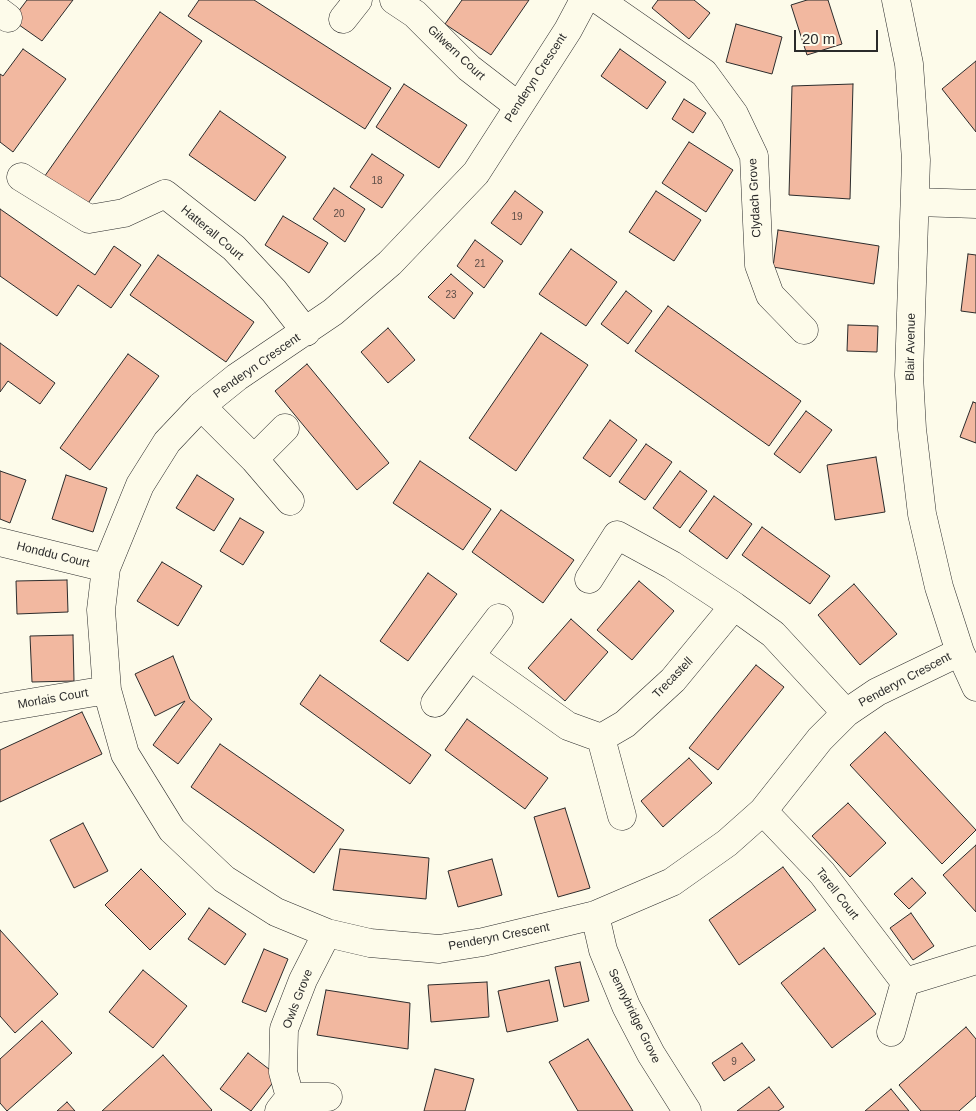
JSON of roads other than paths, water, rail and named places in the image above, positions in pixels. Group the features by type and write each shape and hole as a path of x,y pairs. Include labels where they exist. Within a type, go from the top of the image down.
{"street":[{"name":"Gilwern Court","path":"394,0 414,14 469,68 517,105"},
{"name":"Penderyn Crescent","path":"584,0 568,30 517,105 476,173 390,263 306,332 237,377 201,406 167,442 140,485 106,568 101,610 107,690 125,754 172,830 224,879 276,912 327,934 370,943 439,948 483,942 595,915 672,882 727,843 763,811 820,739 846,713 877,692 960,652"},
{"name":"Clydach Grove","path":"599,0 704,73 734,114 754,156 759,265 770,295 804,330"},
{"name":"Blair Avenue","path":"896,0 909,64 916,160 917,202 909,375 912,429 922,514 939,587 960,652 976,687"},
{"name":"Hatterall Court","path":"21,177 89,220 124,212 165,194 234,248 274,291 306,332"},
{"path":"917,202 976,204"},
{"path":"201,406 254,459 290,501"},
{"path":"254,459 285,428"},
{"path":"588,578 617,535 672,565 774,634 846,713"},
{"name":"Honddu Court","path":"0,542 106,568"},
{"name":"Trecastell","path":"601,738 625,724 673,680 734,606"},
{"path":"435,703 499,618"},
{"path":"470,656 568,726 601,738 622,816"},
{"name":"Morlais Court","path":"0,708 107,690"},
{"name":"Tarell Court","path":"763,811 822,873 905,982"},
{"name":"Sennybridge Grove","path":"595,915 603,950 626,1006 651,1054 687,1111"},
{"name":"Owls Grove","path":"327,934 303,980 284,1029 283,1072 284,1104 328,1097"},
{"path":"891,1032 905,982 965,964"}]}
